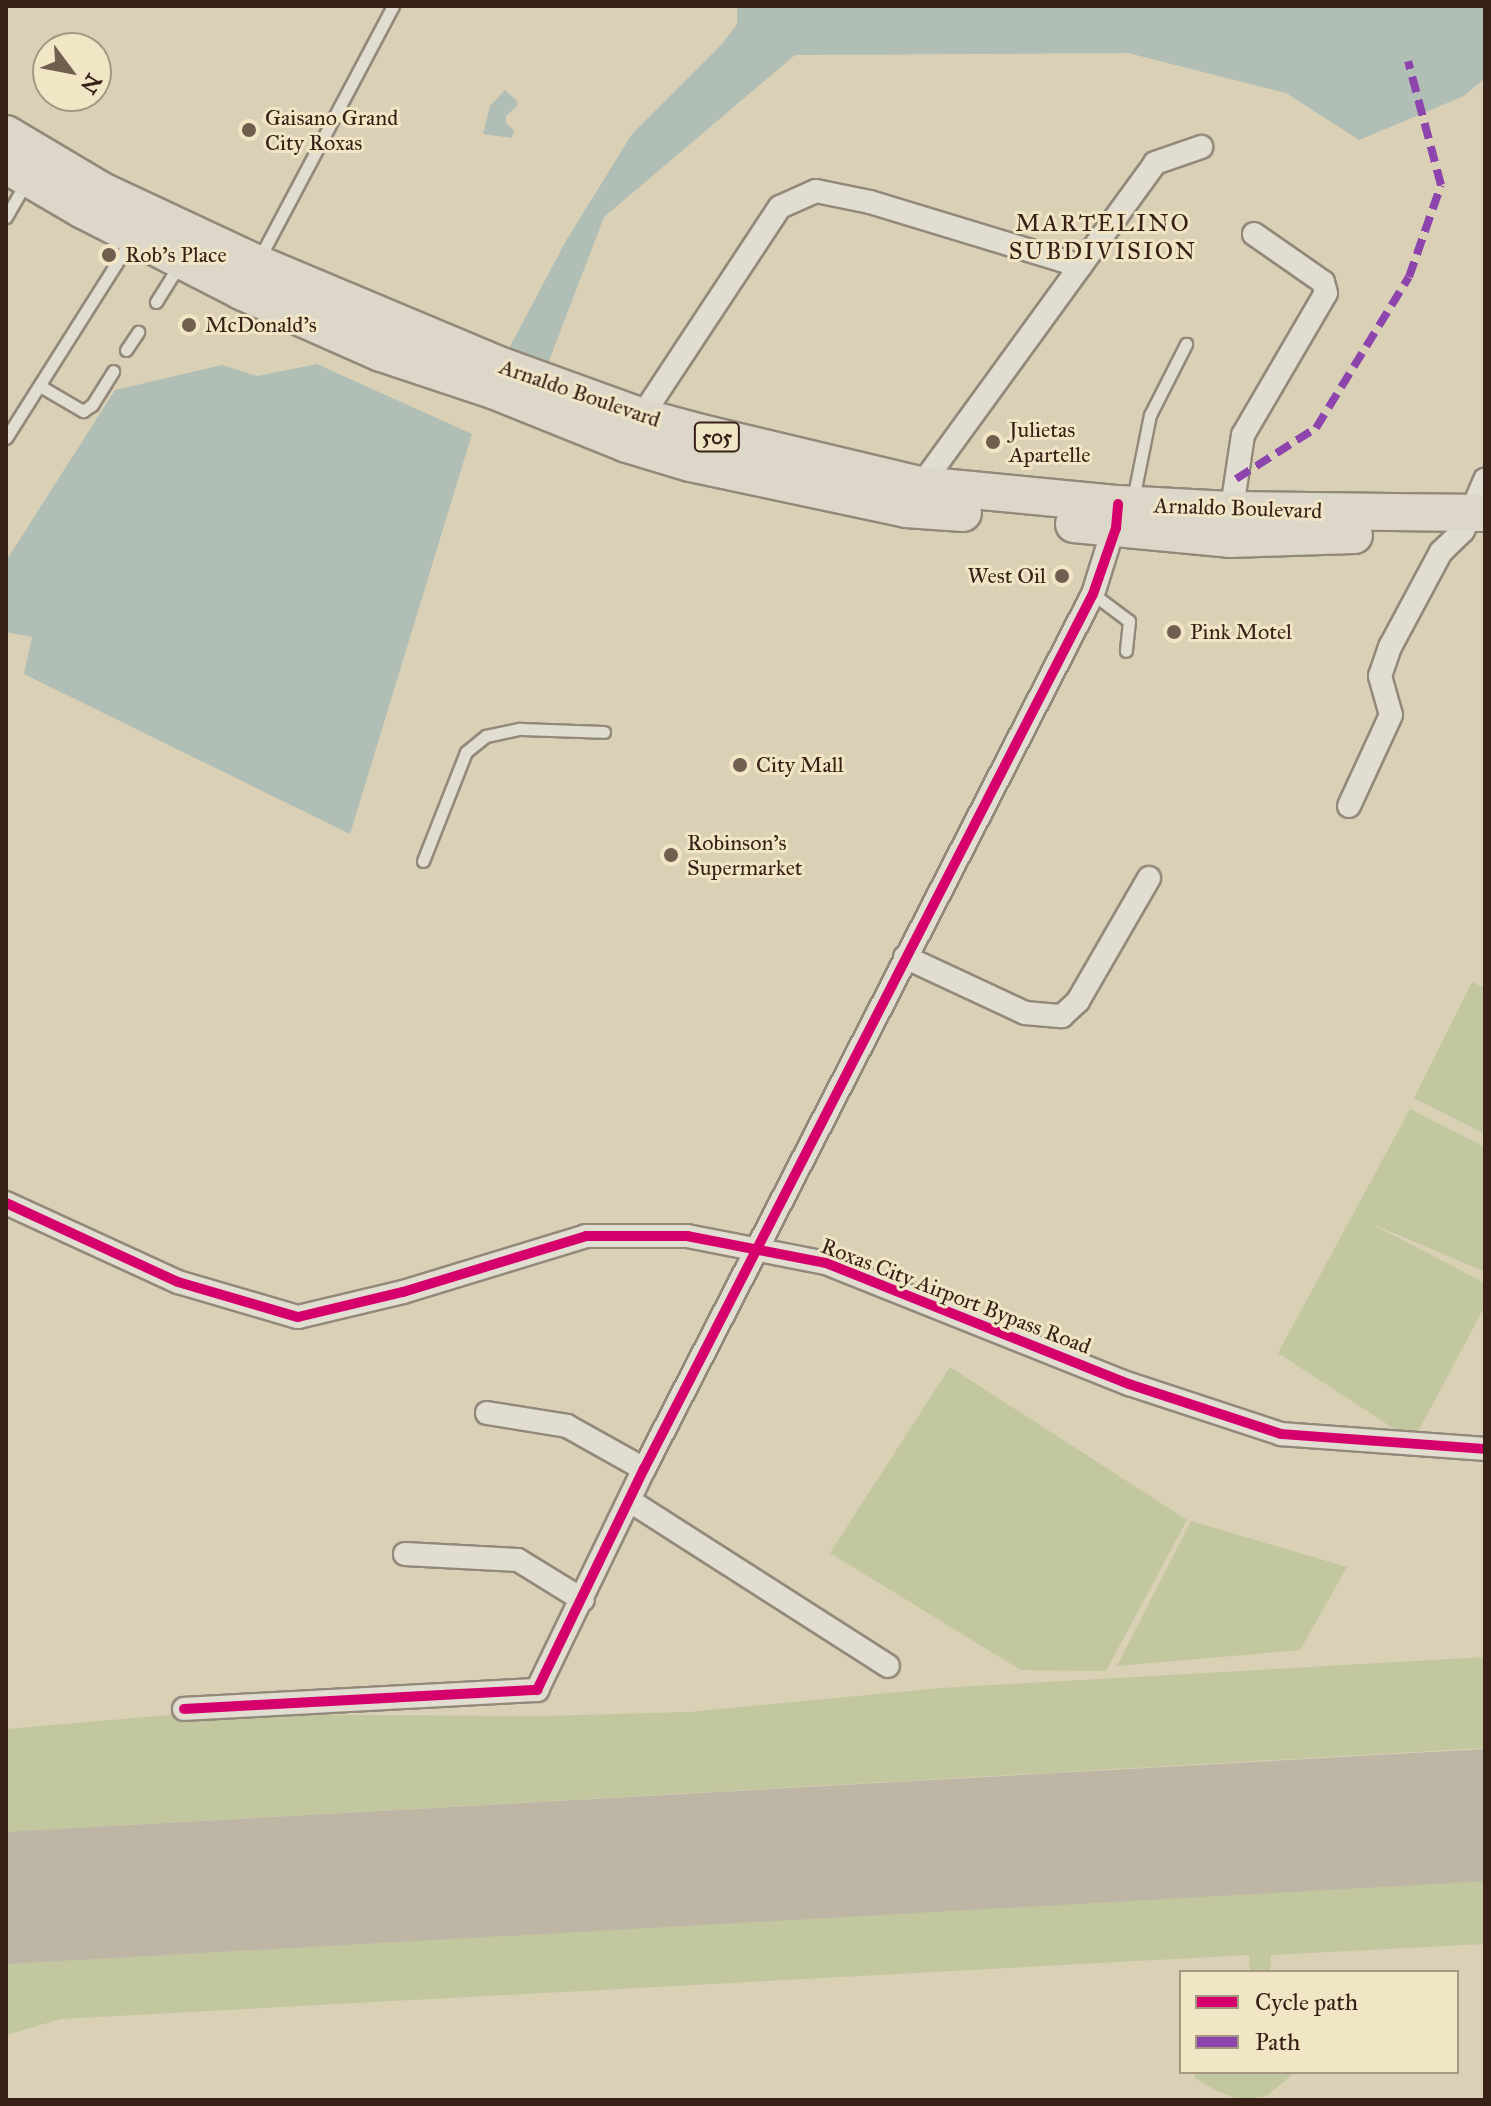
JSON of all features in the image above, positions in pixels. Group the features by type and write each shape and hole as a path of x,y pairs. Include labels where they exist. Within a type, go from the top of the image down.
{"highway":[{"name":"Arnaldo Boulevard","path":"6,134 249,277"},
{"name":"Arnaldo Boulevard","path":"17,172 182,261 249,277 504,367 633,430 913,497 1122,512 1230,524 1475,522"}],"street":[{"path":"913,497 1155,163 1201,147"},
{"path":"633,430 780,207 816,191 870,202 1080,266"},
{"path":"1230,524 1243,435 1326,293 1323,282 1254,234"},
{"path":"1349,806 1391,715 1380,676 1390,647 1441,552 1475,522 1485,480"},
{"path":"184,1709 537,1690 644,1469 1093,594 1122,512"},
{"path":"905,957 1025,1013 1062,1016 1086,988 1149,878"},
{"name":"Roxas City Airport Bypass Road","path":"6,1203 178,1282 298,1317 403,1292 586,1236 687,1236 826,1263 1129,1384 1281,1434 1485,1449"},
{"path":"487,1413 567,1426 644,1469"},
{"path":"630,1501 888,1666"},
{"path":"405,1554 518,1560 583,1600"}],"lane":[{"path":"249,277 393,6"},
{"path":"6,217 17,172"},
{"path":"6,438 134,236"},
{"path":"156,302 182,261"},
{"path":"126,350 138,332"},
{"path":"1122,512 1150,415 1186,344"},
{"path":"40,386 83,411 92,405 113,371"},
{"path":"1093,594 1129,621 1126,651"},
{"path":"423,861 466,752 486,736 520,729 604,732"}],"green space":[{"path":"1472,982 1485,988 1485,1134 1414,1098"},
{"path":"1410,1109 1485,1147 1485,1272 1368,1222 1485,1283 1485,1306 1413,1441 1278,1353"},
{"path":"950,1367 1187,1520 1106,1671 1021,1670 830,1553"},
{"path":"1191,1521 1347,1567 1300,1650 1117,1666"},
{"path":"1485,1657 1485,1748 6,1832 6,1729 181,1714 542,1716 689,1712 941,1688"},
{"path":"1485,1880 1485,1944 1271,1955 1270,1970 1250,1970 1249,1955 61,2019 6,2035 6,1964"},
{"path":"1194,2074 1293,2074 1267,2096 1240,2100 1196,2079"}],"shaded area":[{"path":"737,6 1485,6 1485,78 1464,96 1359,140 1286,93 1128,53 795,55 604,217 547,366 506,354 567,239 632,134 722,44 737,24"},
{"path":"505,90 517,101 517,106 506,116 506,123 514,131 512,138 483,134 490,106"},
{"path":"317,364 472,434 350,834 24,674 32,637 6,632 6,561 115,390 222,365 257,376"}],"runway":[{"path":"6,1898 1485,1815"}],"marked path":[{"path":"1236,479 1316,428 1409,277 1441,185 1408,61"}],"cycle path":[{"path":"184,1709 537,1690 644,1469 1093,594 1116,528 1118,504"},
{"path":"6,1203 178,1282 298,1317 403,1292 586,1236 687,1236 826,1263 1129,1384 1281,1434 1485,1449"}],"place":[{"name":"Gaisano Grand City Roxas","path":"249,130"},
{"name":"Rob's Place","path":"109,255"},
{"name":"McDonald's","path":"189,325"},
{"name":"Julietas Apartelle","path":"993,442"},
{"name":"West Oil","path":"1062,576"},
{"name":"Pink Motel","path":"1174,632"},
{"name":"City Mall","path":"740,765"},
{"name":"Robinson's Supermarket","path":"671,855"}],"district":[{"name":"MARTELINO SUBDIVISION","path":"1103,238"}]}
